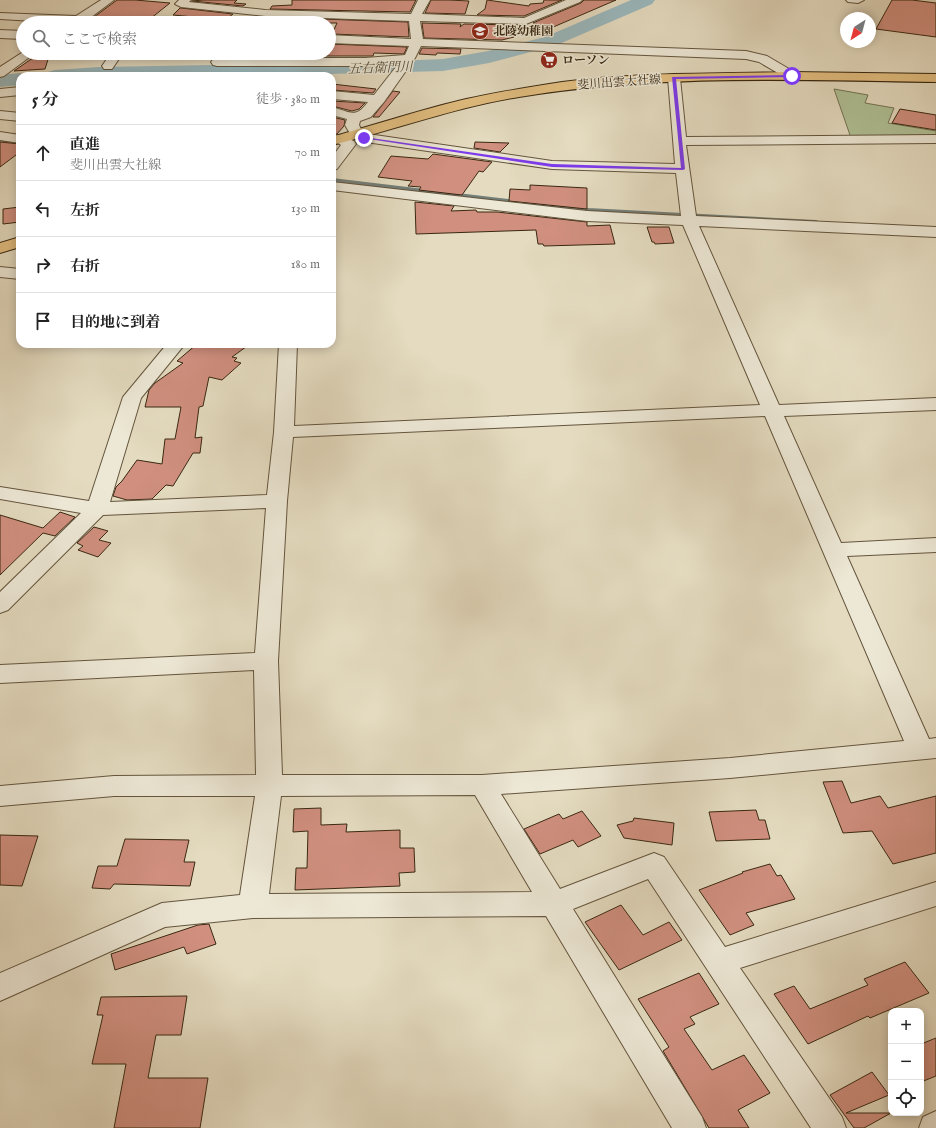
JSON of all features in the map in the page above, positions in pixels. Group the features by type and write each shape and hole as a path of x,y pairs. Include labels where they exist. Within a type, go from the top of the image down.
{"main road":[{"name":"斐川出雲大社線","path":"336,140 449,107 517,93 586,84 674,78 792,76 936,78"},
{"path":"0,248 16,243"}],"street":[{"path":"84,16 108,0"},
{"path":"185,0 181,4 265,12 526,21 576,0"},
{"path":"424,0 414,18 417,42 407,61 379,99 366,114 354,119 352,125 357,134 364,138 552,165 683,169"},
{"path":"852,0 858,0"},
{"path":"260,16 275,4"},
{"path":"0,16 16,17"},
{"path":"0,34 16,35"},
{"path":"336,39 746,55 763,59 792,76"},
{"path":"0,73 19,60"},
{"path":"108,66 112,60"},
{"path":"219,60 217,62 407,61"},
{"path":"0,796 114,786 269,787 482,785 730,768 929,749 833,550 689,221 679,141 674,78"},
{"path":"0,93 16,91"},
{"path":"336,95 379,99"},
{"path":"336,112 357,118"},
{"path":"0,115 16,117"},
{"path":"0,136 16,138"},
{"path":"679,141 936,139"},
{"path":"336,140 349,144 336,161"},
{"path":"0,147 16,149"},
{"path":"336,186 587,216 936,232"},
{"path":"0,272 16,274"},
{"path":"0,605 97,509 132,396 173,348"},
{"path":"253,906 269,787 266,661 284,432 288,348"},
{"path":"284,432 557,419 936,404"},
{"path":"0,493 97,509 278,501"},
{"path":"833,550 936,545"},
{"path":"0,674 266,661"},
{"path":"482,785 690,1128"},
{"path":"0,987 162,915 253,906 554,904 654,865 830,1128"},
{"path":"719,962 936,894"}],"green space":[{"path":"834,89 868,95 865,103 894,108 888,123 936,131 936,138 851,138"}],"building":[{"path":"117,0 170,3 154,16 95,16"},
{"path":"237,0 234,3 246,4 243,6 192,1"},
{"path":"292,0 416,0 410,12 270,9 272,6 292,5"},
{"path":"431,0 469,1 465,14 425,13"},
{"path":"487,0 529,6 530,4 543,3 544,0 562,0 524,16 477,15 485,9"},
{"path":"584,0 616,0 551,28 533,23 581,3"},
{"path":"892,0 912,0 936,3 936,37 876,29"},
{"path":"180,8 233,14 230,16 173,15"},
{"path":"336,20 408,22 409,37 336,34"},
{"path":"422,23 461,24 460,27 464,24 517,25 514,37 502,40 424,38"},
{"path":"336,44 407,47 404,54 374,53 373,56 336,56"},
{"path":"422,48 461,49 460,54 419,54"},
{"path":"30,60 48,60 45,69 14,71"},
{"path":"336,84 376,89 373,93 336,90"},
{"path":"393,91 400,92 379,117 373,117"},
{"path":"336,101 365,103 359,109 352,111 336,107"},
{"path":"900,109 936,115 936,130 892,123"},
{"path":"336,118 345,120 344,126 337,134"},
{"path":"0,142 16,144 16,155 0,167"},
{"path":"475,142 509,143 500,152 474,148"},
{"path":"433,154 492,162 483,172 479,171 462,195 419,190 421,187 408,186 412,181 378,177 391,156 428,159"},
{"path":"530,185 587,188 587,209 509,201 510,189 530,190"},
{"path":"415,202 454,206 451,211 476,210 477,212 497,212 587,222 587,226 610,225 615,244 544,246 543,244 538,244 536,230 416,234"},
{"path":"16,207 16,222 3,224 3,209"},
{"path":"647,227 669,227 674,243 655,244 652,242"},
{"path":"192,348 244,348 232,357 237,358 234,361 241,363 222,380 209,377 203,406 199,407 195,438 202,437 200,453 193,453 173,486 166,485 152,499 127,500 113,496 116,487 137,460 162,464 165,439 175,439 181,407 145,407 149,390 155,383 183,363 177,361"},
{"path":"60,512 75,517 55,536 43,533 0,575 0,515 43,528"},
{"path":"94,527 108,531 99,540 111,543 98,557 78,550 83,546 77,543"},
{"path":"842,781 851,803 880,796 888,808 936,796 936,853 893,864 872,831 843,833 823,782"},
{"path":"321,808 321,825 347,824 346,832 400,830 400,848 414,848 415,872 399,873 400,886 295,890 296,868 307,868 308,831 293,832 294,809"},
{"path":"756,810 759,820 765,820 770,839 716,841 709,812"},
{"path":"582,811 601,836 578,847 573,840 540,854 524,829 559,814 563,819"},
{"path":"634,818 674,823 672,845 624,838 617,825 633,821"},
{"path":"0,835 38,836 22,886 0,885"},
{"path":"125,839 189,840 184,862 195,862 190,886 114,884 110,889 92,888 98,866 117,866"},
{"path":"770,864 777,876 781,875 795,899 746,913 754,925 730,935 699,890 743,873 742,872"},
{"path":"621,905 643,935 669,922 682,940 619,970 585,922"},
{"path":"209,924 216,944 187,954 184,947 115,970 111,954 198,925"},
{"path":"905,962 929,993 894,1008 888,1008 888,1010 870,1018 868,1016 808,1044 774,994 794,986 810,1009 868,985 864,979"},
{"path":"699,973 719,1004 690,1017 695,1024 684,1029 712,1070 744,1055 770,1093 738,1110 749,1128 709,1128 663,1051 669,1047 638,999"},
{"path":"187,996 181,1035 156,1035 148,1078 208,1078 200,1128 114,1128 126,1064 92,1064 103,1015 97,1015 101,997"},
{"path":"936,1038 936,1076 924,1081 924,1044"},
{"path":"872,1072 888,1095 846,1113 888,1113 888,1115 864,1128 854,1128 830,1095"}],"waterway":[{"name":"五右衛門川","path":"154,72 374,68 443,65 489,57 551,41 646,0"},
{"name":"五右衛門川","path":"0,81 16,79"},
{"path":"0,140 16,142"},
{"path":"336,180 517,202"},
{"path":"527,203 588,210 816,222"}],"place":[{"name":"北陵幼稚園","path":"480,31"},
{"name":"ローソン","path":"549,60"}],"route":[{"path":"364,138 552,165 683,169 679,141 674,78 792,76"}]}
